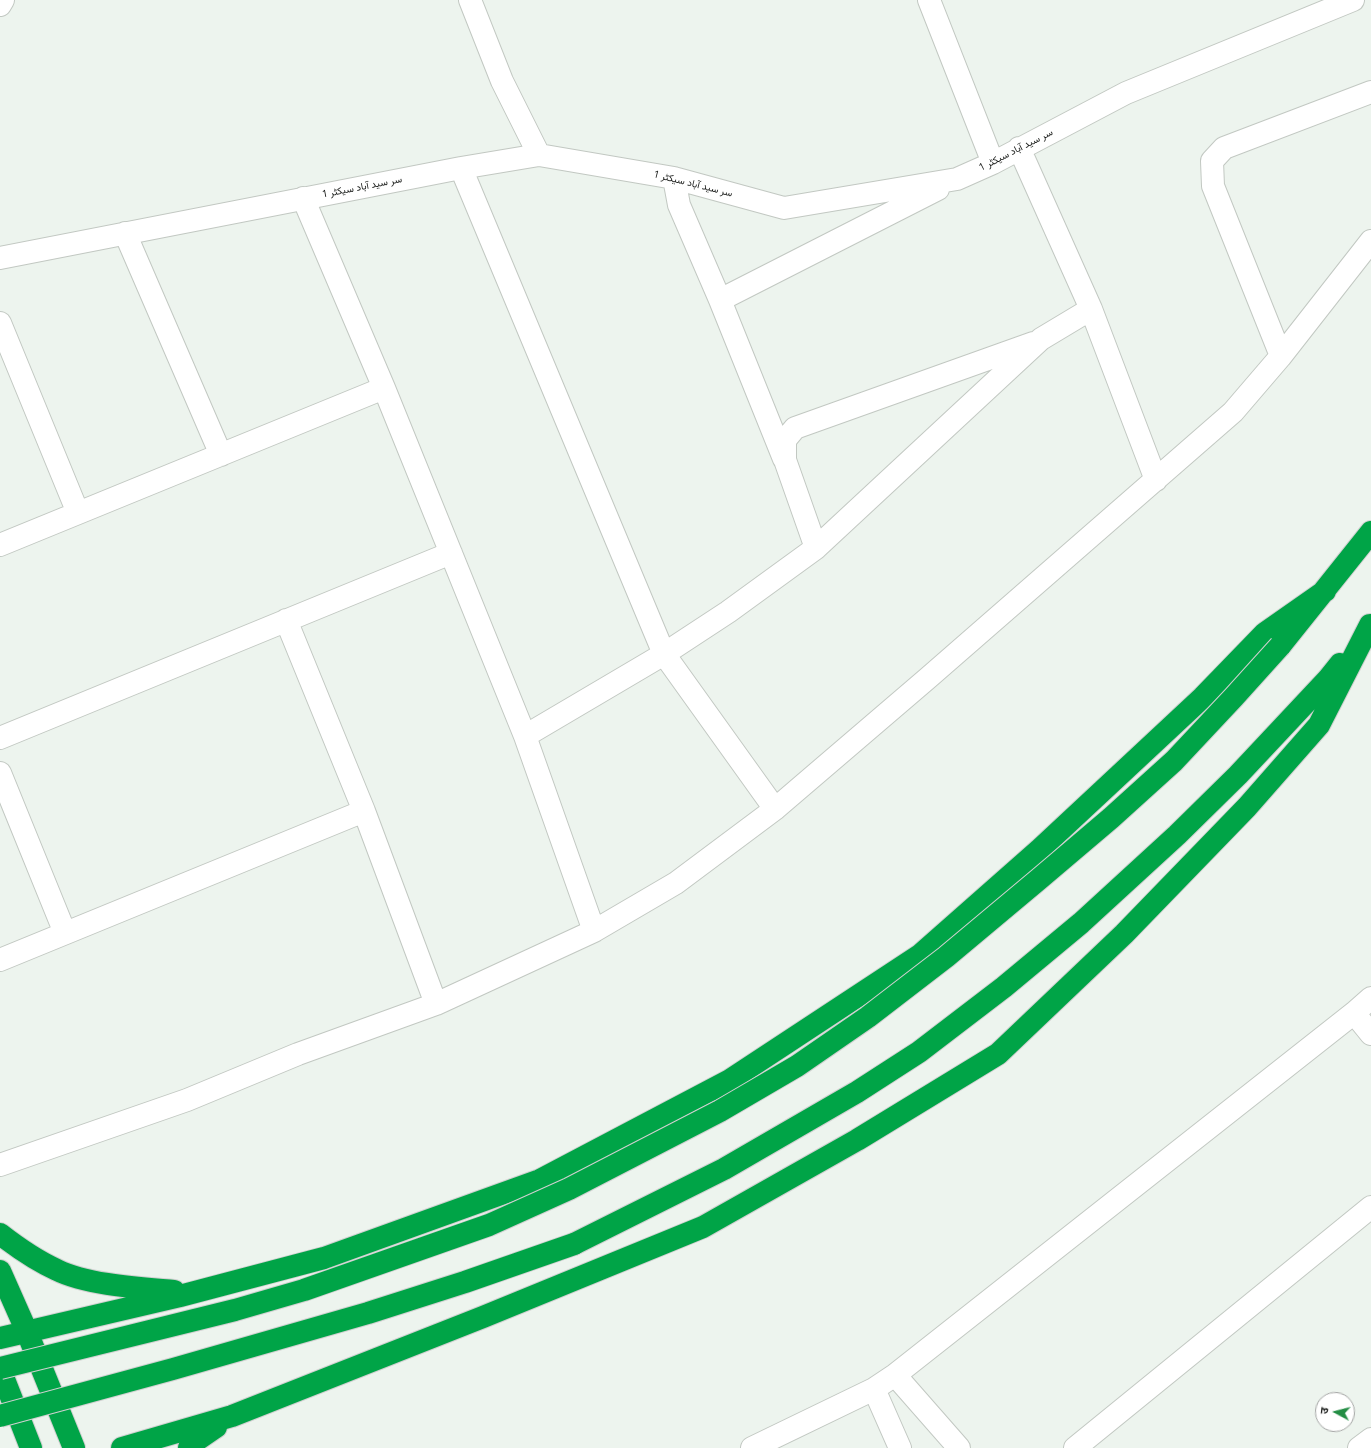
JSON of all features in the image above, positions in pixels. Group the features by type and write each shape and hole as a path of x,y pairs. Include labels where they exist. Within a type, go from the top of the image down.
{"highway":[{"path":"30,1448 0,1368 235,1310 304,1290 489,1225 569,1189 720,1112 797,1066 868,1017 946,957 1111,818 1174,761 1280,646 1371,532"},
{"path":"0,1338 191,1293 324,1258 540,1180 730,1080 920,955 1039,850 1198,702 1265,633 1325,591"},
{"path":"0,1416 278,1339 368,1313 465,1282 574,1244 724,1169 863,1088 918,1052 1004,987 1081,923 1177,835 1238,775 1328,679 1370,625"},
{"path":"122,1448 232,1416 476,1320 703,1227 857,1140 998,1054 1129,928 1247,807 1314,731 1319,725 1370,625"},
{"path":"0,1234 14,1245 58,1271 79,1278 116,1285 191,1293"},
{"path":"0,1271 27,1332 74,1448"},
{"path":"189,1448 197,1440 232,1416"}],"street":[{"path":"0,4 3,0"},
{"path":"470,0 502,81 539,155"},
{"path":"929,0 993,163"},
{"name":"سر سید آباد سیکٹر 1","path":"0,258 303,198 539,155 674,178 784,208 957,179 993,163 1126,92 1353,0"},
{"path":"1281,356 1213,186 1212,161 1224,148 1371,92"},
{"path":"1019,148 1091,309 1156,480"},
{"path":"461,168 664,654 775,809"},
{"path":"674,178 679,205 720,300 785,460 816,548"},
{"path":"720,300 957,179"},
{"path":"303,198 384,388 525,736 594,931"},
{"path":"125,233 221,455"},
{"path":"0,1165 187,1100 298,1054 436,1004 594,931 676,883 775,809 1233,412 1281,356 1371,241"},
{"path":"785,460 785,440 795,428 1041,339 1091,309"},
{"path":"0,323 78,513"},
{"path":"525,736 664,654 728,612 816,548 1041,339"},
{"path":"0,545 384,388"},
{"path":"0,738 451,553"},
{"path":"286,620 364,811 436,1004"},
{"path":"0,773 65,933"},
{"path":"0,960 364,811"},
{"path":"752,1448 874,1389 895,1375 1354,1013 1371,998"},
{"path":"1354,1013 1371,1034"},
{"path":"1075,1448 1371,1207"},
{"path":"895,1375 959,1448"},
{"path":"874,1389 900,1448"},
{"path":"1359,1448 1371,1439"}]}
